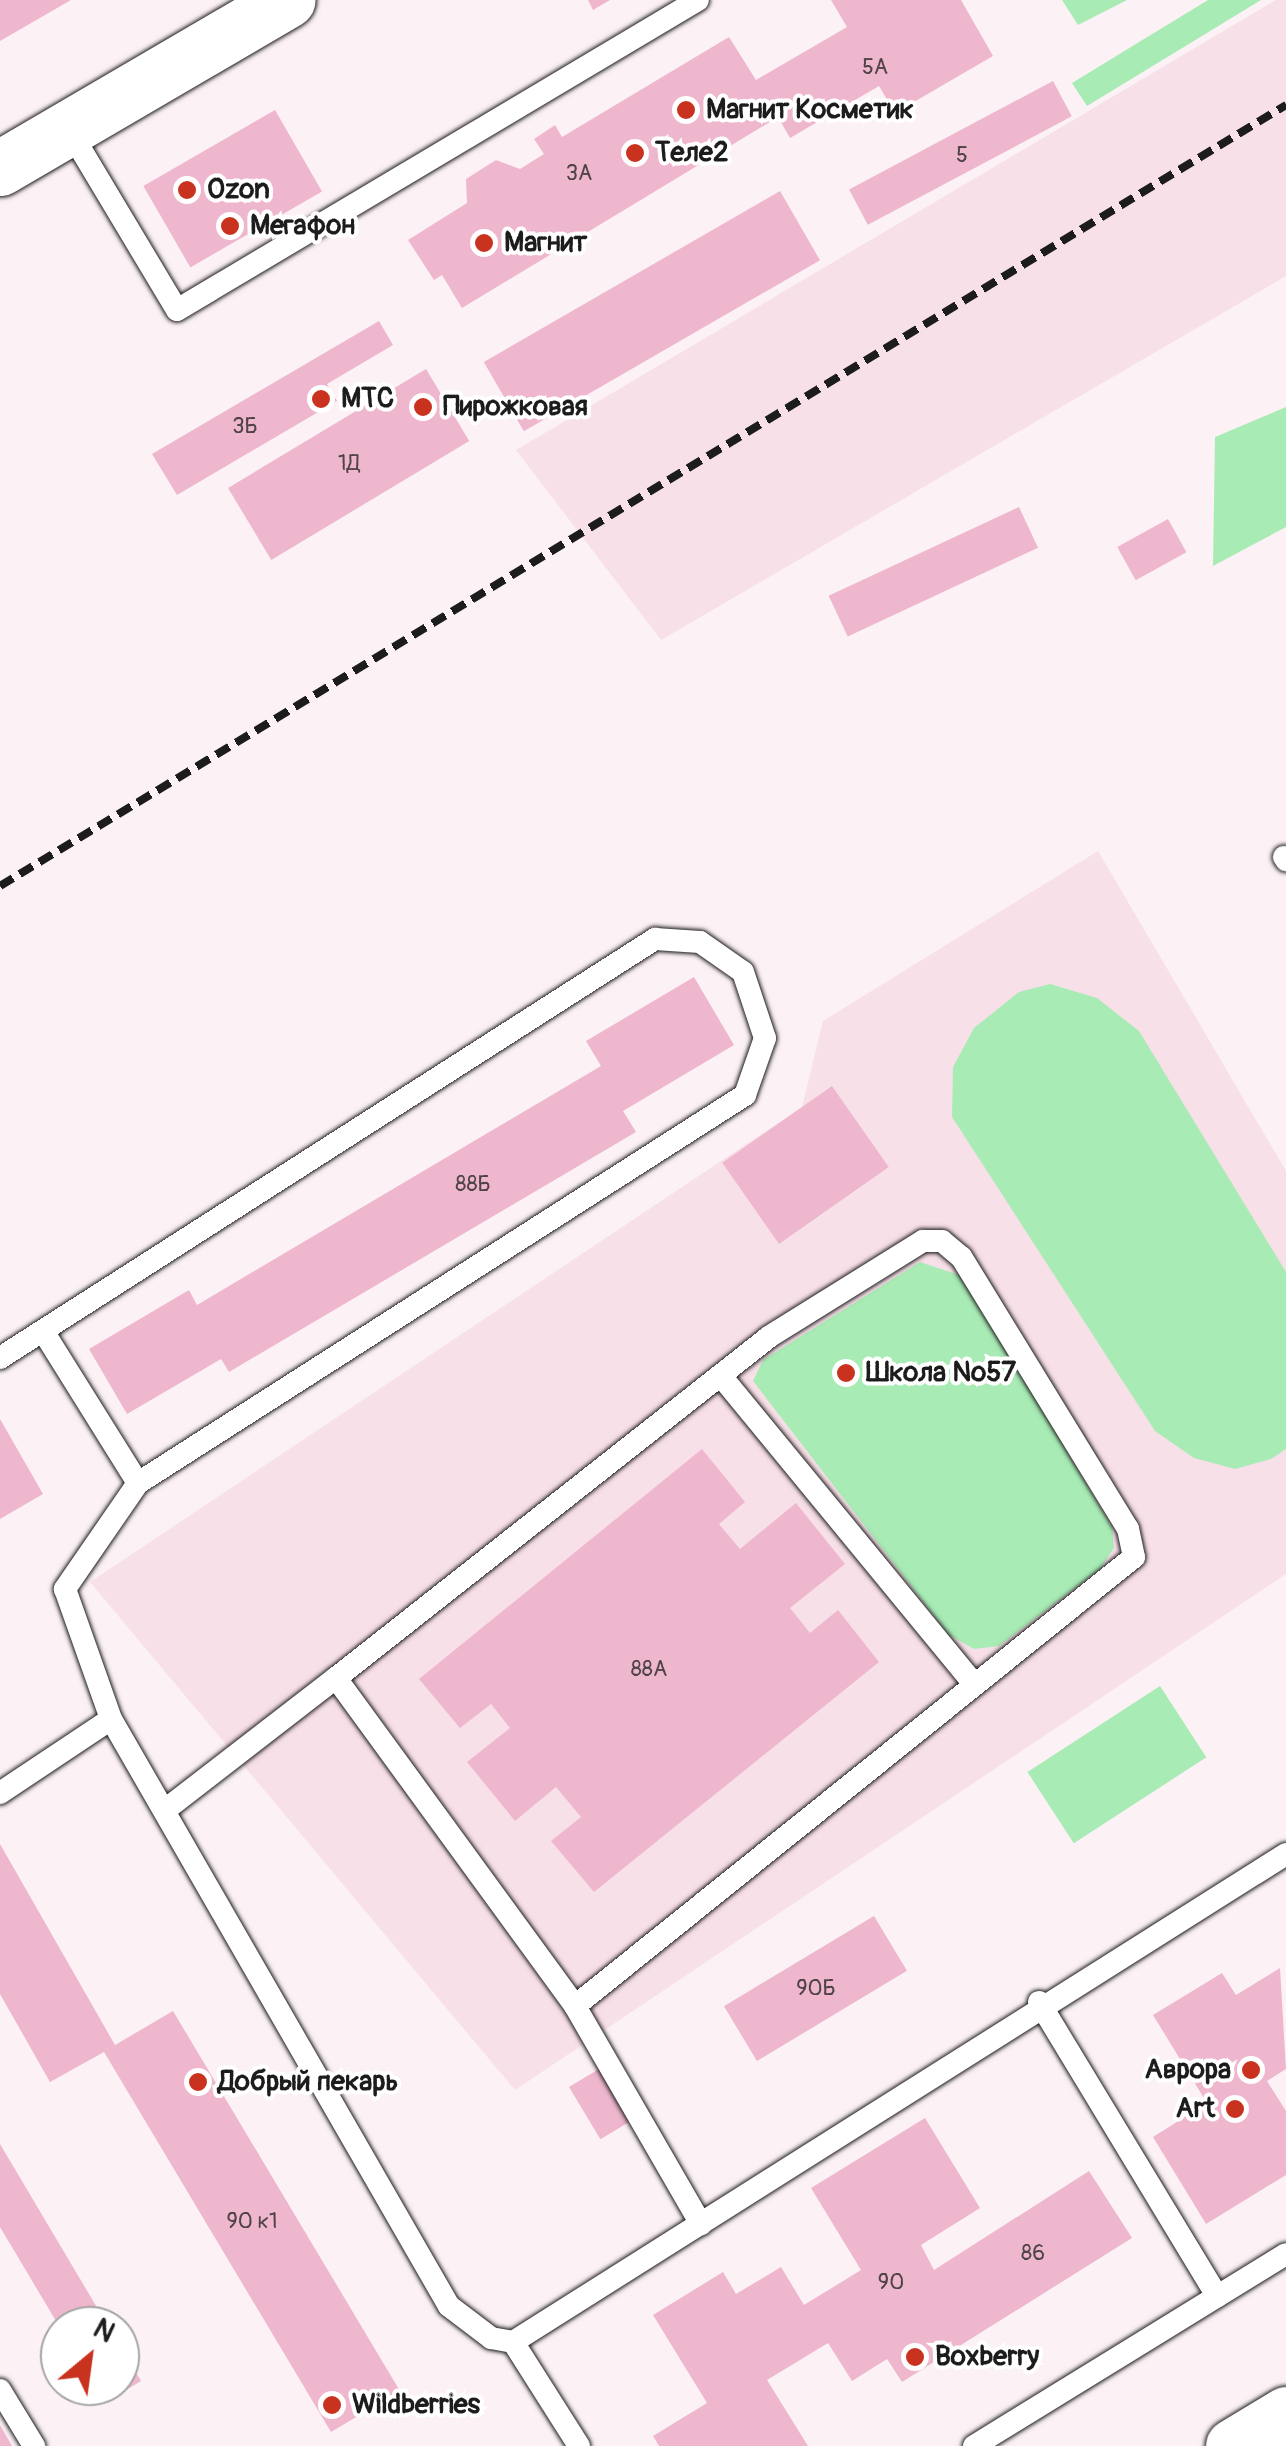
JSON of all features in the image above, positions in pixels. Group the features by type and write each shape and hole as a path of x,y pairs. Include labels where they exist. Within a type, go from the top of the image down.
{"main road":[{"path":"0,168 288,0"},
{"path":"1234,2446 1286,2414"}],"lane":[{"path":"68,128 178,310 698,0"},
{"path":"0,1358 655,939 700,942 743,972 765,1038 745,1096 138,1484 65,1589 111,1720 449,2306 468,2326 513,2342 575,2440 550,2446"},
{"path":"165,1810 721,1376 923,1242 942,1241 961,1257 1128,1529 1134,1557 575,2006"},
{"path":"43,1332 138,1484"},
{"path":"721,1376 973,1683"},
{"path":"336,1678 575,2006 700,2224"},
{"path":"0,1792 111,1720"},
{"path":"513,2342 1039,2002 1286,1854"},
{"path":"1039,2002 1216,2296"},
{"path":"974,2446 1286,2254"},
{"path":"0,2390 34,2446"}],"shaded area":[{"path":"1276,0 1286,0 1286,276 661,640 516,450"},
{"name":"Школа №57","path":"1098,851 1286,1171 1286,1574 515,2090 90,1582 802,1107 823,1021"}],"green space":[{"path":"1062,0 1127,0 1078,25"},
{"path":"1208,0 1261,0 1087,106 1072,83"},
{"path":"1286,407 1286,527 1213,566 1215,437"},
{"path":"1050,984 1097,998 1139,1031 1286,1272 1286,1449 1271,1459 1235,1469 1194,1458 1155,1431 952,1117 953,1067 974,1028 1019,992"},
{"path":"920,1262 962,1276 1112,1527 1114,1548 1100,1569 999,1646 974,1649 949,1635 753,1381 763,1360"},
{"path":"1160,1686 1206,1757 1074,1843 1027,1772"}],"building":[{"path":"0,0 71,0 0,41"},
{"path":"588,0 610,0 593,10"},
{"path":"831,0 961,0 993,56 895,113 879,86 790,138 778,117 462,308 442,275 434,280 408,240 467,203 466,179 496,160 520,169 544,154 534,139 555,125 562,137 729,37 756,80 847,27"},
{"path":"1053,81 1072,116 868,225 849,189"},
{"path":"275,110 322,191 190,267 143,186"},
{"path":"780,191 820,260 524,431 484,362"},
{"path":"379,321 393,345 327,384 337,401 177,495 152,454"},
{"path":"426,369 469,441 271,560 228,488"},
{"path":"1019,507 1038,548 848,637 829,596"},
{"path":"1168,519 1186,552 1136,580 1117,547"},
{"path":"694,977 734,1045 623,1111 636,1132 229,1372 221,1359 127,1414 89,1349 189,1290 197,1305 601,1066 586,1041"},
{"path":"832,1086 889,1167 779,1244 722,1163"},
{"path":"0,1419 43,1494 0,1519"},
{"path":"702,1449 745,1502 719,1524 740,1549 796,1503 845,1564 790,1608 810,1633 838,1610 879,1662 594,1892 551,1841 581,1817 556,1787 515,1821 467,1762 510,1728 491,1704 460,1728 419,1679"},
{"path":"0,1844 115,2045 173,2011 400,2391 331,2432 104,2052 50,2082 0,1994"},
{"path":"874,1916 907,1971 757,2061 724,2006"},
{"path":"1280,1968 1286,2069 1267,2081 1286,2111 1286,2175 1206,2224 1153,2137 1207,2103 1153,2015 1222,1973 1236,1995"},
{"path":"599,2069 630,2121 600,2139 569,2087"},
{"path":"925,2118 980,2208 921,2245 934,2270 1089,2171 1132,2238 902,2382 887,2359 852,2381 828,2343 767,2380 808,2446 659,2446 653,2436 707,2403 653,2315 723,2272 736,2294 781,2267 804,2305 861,2270 811,2188"},
{"path":"0,2144 96,2306 47,2306 0,2227"},
{"path":"0,2425 12,2446 0,2446"}],"railway":[{"path":"0,886 1286,105"}],"place":[{"name":"Магнит Косметик","path":"686,110"},
{"name":"Теле2","path":"635,153"},
{"name":"Ozon","path":"187,190"},
{"name":"Мегафон","path":"230,226"},
{"name":"Магнит","path":"484,243"},
{"name":"МТС","path":"321,399"},
{"name":"Пирожковая","path":"423,407"},
{"name":"Школа №57","path":"846,1373"},
{"name":"Аврора","path":"1251,2070"},
{"name":"Добрый пекарь","path":"198,2082"},
{"name":"Art","path":"1235,2109"},
{"name":"Boxberry","path":"915,2357"},
{"name":"Wildberries","path":"332,2405"}]}
